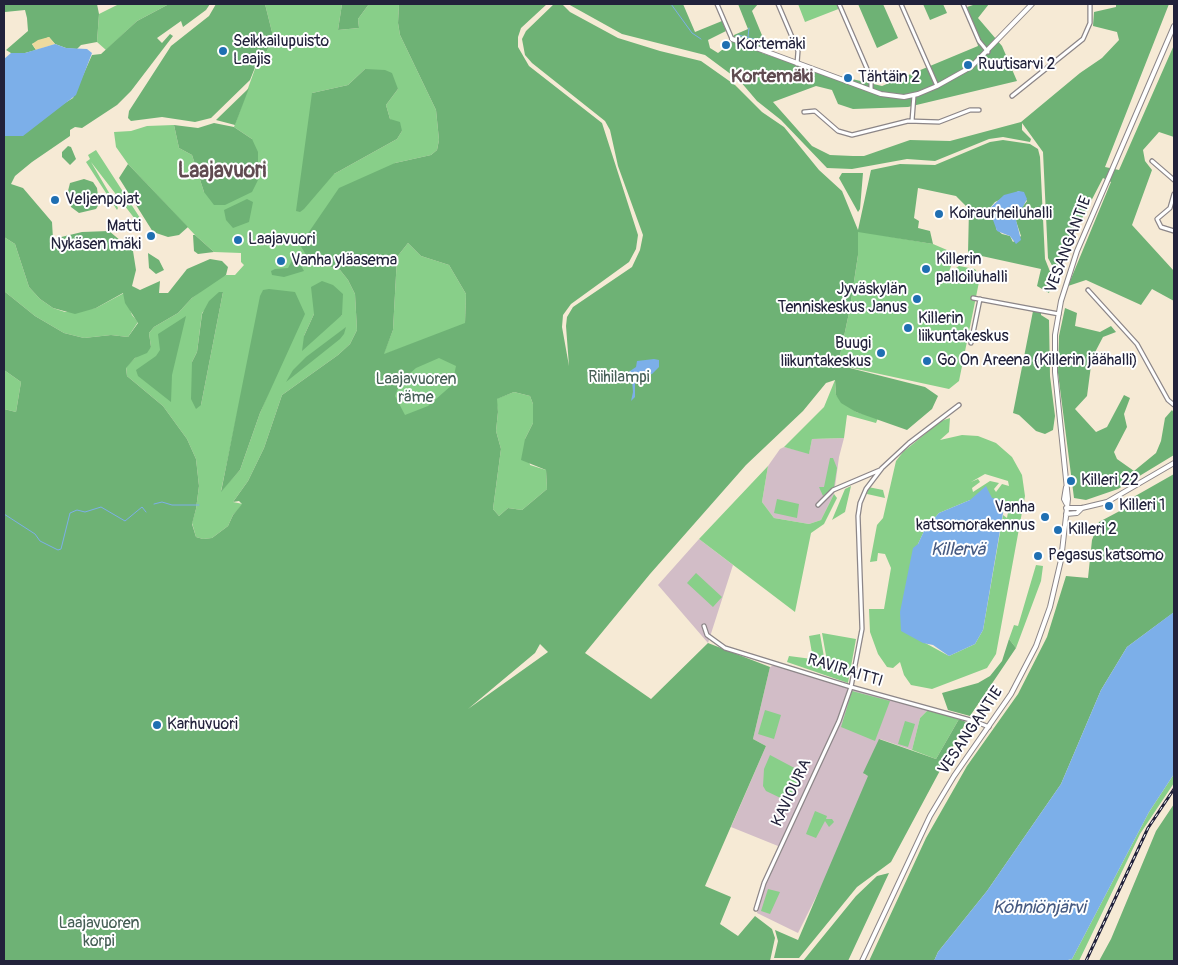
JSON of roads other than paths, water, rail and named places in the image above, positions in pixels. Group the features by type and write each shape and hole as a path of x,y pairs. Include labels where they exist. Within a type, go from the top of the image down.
{"street":[{"path":"716,4 731,37 797,64 890,96 914,95 962,74 988,52 1032,4"},
{"path":"778,4 798,52 797,64"},
{"path":"839,4 871,78 871,90"},
{"path":"901,4 937,86"},
{"path":"963,4 979,41 988,52"},
{"path":"1012,96 1083,39 1090,23 1090,4"},
{"name":"VESANGANTIE","path":"862,961 930,816 954,776 989,727 1022,674 1042,628 1056,584 1066,514 1064,492 1066,487 1055,372 1058,314 1065,284 1077,251 1174,26"},
{"path":"912,121 914,95"},
{"path":"804,112 815,111 838,131 852,135 912,121 939,122 970,110 979,110"},
{"path":"1152,161 1174,180"},
{"path":"1174,194 1172,209 1159,215 1157,222 1161,227 1174,231"},
{"path":"1088,290 1137,344 1168,400 1174,405"},
{"path":"973,298 1058,314"},
{"path":"971,343 980,299"},
{"path":"818,505 833,490 882,468 909,443 959,406"},
{"path":"1066,505 1082,508 1107,502 1174,463"},
{"name":"KAVIOURA","path":"756,909 764,884 840,721 851,687 862,629 858,516 860,502 866,489 882,468"},
{"path":"1066,514 1077,512 1082,508"},
{"name":"RAVIRAITTI","path":"704,626 707,635 725,648 851,687 966,718 989,727"}],"water":[{"path":"55,44 66,48 87,49 92,53 76,95 23,136 4,136 4,59 11,53 25,53"},
{"path":"1019,191 1024,192 1027,199 1016,220 1021,240 1016,244 1010,236 997,231 989,209 1004,195"},
{"name":"Riihilampi","path":"659,360 659,367 652,374 642,377 635,383 635,397 631,401 633,392 632,380 627,373 636,367 637,361"},
{"name":"Killervä","path":"986,486 992,498 999,499 1004,507 983,630 975,644 949,656 933,645 923,643 901,631 900,612 913,548 918,544 925,529 939,513 970,500"},
{"name":"Köhniönjärvi","path":"1174,612 1174,774 1149,812 1072,959 1064,961 934,961 938,952 987,891 1061,784 1101,690 1127,647"}],"waterway":[{"path":"671,4 692,33 701,39"},
{"path":"748,37 749,28"},
{"path":"738,35 761,41"},
{"path":"154,504 162,502 172,505 199,505"},
{"path":"4,514 35,534 40,541 58,550 61,549 70,513 77,510 85,512 101,507 125,521 142,507 146,512"}],"railway":[{"path":"1086,961 1148,828 1174,789"}],"place":[{"name":"Kortemäki","path":"726,45"},
{"name":"Seikkailupuisto Laajis","path":"223,51"},
{"name":"Ruutisarvi 2","path":"968,65"},
{"name":"Tähtäin 2","path":"848,78"},
{"name":"Veljenpojat","path":"55,200"},
{"name":"Koiraurheiluhalli","path":"939,214"},
{"name":"Matti Nykäsen mäki","path":"151,236"},
{"name":"Laajavuori","path":"238,240"},
{"name":"Vanha yläasema","path":"281,261"},
{"name":"Killerin palloiluhalli","path":"926,269"},
{"name":"Jyväskylän Tenniskeskus Janus","path":"917,299"},
{"name":"Killerin liikuntakeskus","path":"908,328"},
{"name":"Buugi liikuntakeskus","path":"881,353"},
{"name":"Go On Areena (Killerin jäähalli)","path":"927,361"},
{"name":"Killeri 22","path":"1071,481"},
{"name":"Killeri 1","path":"1109,506"},
{"name":"Vanha katsomorakennus","path":"1045,517"},
{"name":"Killeri 2","path":"1058,530"},
{"name":"Pegasus katsomo","path":"1038,556"},
{"name":"Karhuvuori","path":"157,725"}],"district":[{"name":"Kortemäki","path":"772,77"},
{"name":"Laajavuori","path":"222,172"}],"park label":[{"name":"Laajavuoren räme","path":"416,389"},
{"name":"Laajavuoren korpi","path":"99,933"}]}
